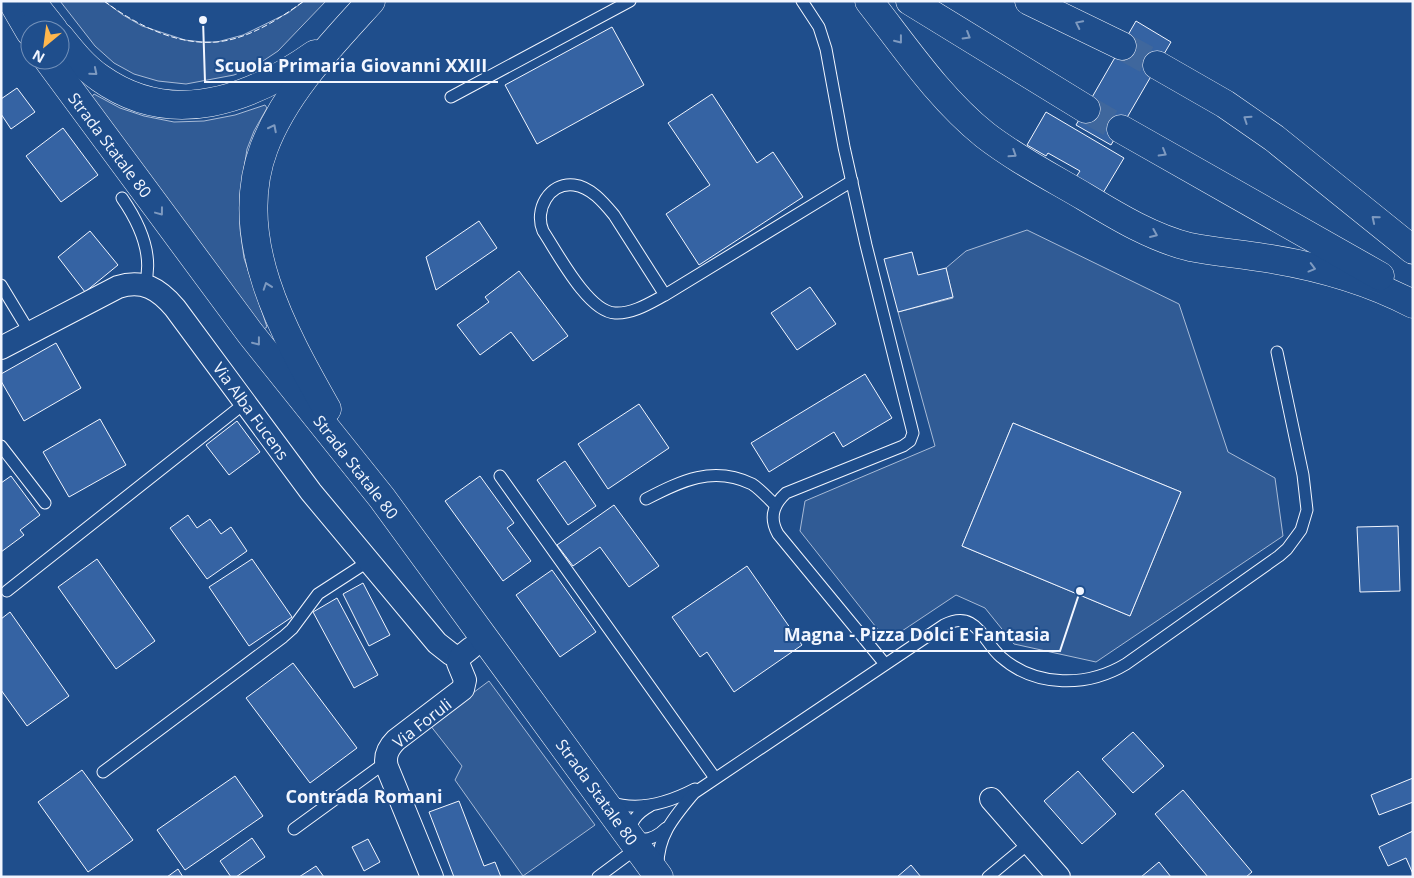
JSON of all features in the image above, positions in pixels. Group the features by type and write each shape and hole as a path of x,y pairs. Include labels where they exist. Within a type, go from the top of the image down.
{"main road":[{"path":"12,1 23,20"},
{"path":"31,1 46,20"},
{"path":"371,1 294,93 281,113 263,149 257,172 254,199 254,230 258,260 280,320 317,392 382,498"},
{"path":"869,1 929,78 978,128 1013,155 1122,219 1190,247 1268,258 1301,265 1366,284 1413,304"},
{"path":"910,1 1086,109"},
{"path":"1029,1 1122,46"},
{"path":"70,49 81,62 99,77 118,89 139,98 179,105 202,104 221,101 270,82 292,70 344,31"},
{"path":"1158,65 1217,99 1274,138 1413,250"},
{"name":"Strada Statale 80","path":"55,70 250,333 382,498 658,876"},
{"path":"1121,129 1413,296"}],"street":[{"path":"1,348 118,287 131,283 145,285"},
{"name":"Via Alba Fucens","path":"145,285 158,292 175,308 311,492 438,643 451,654 460,658"},
{"path":"460,658 485,638"},
{"name":"Via Foruli","path":"432,877 386,762 386,754 394,742 463,689 465,680 459,666 460,658"},
{"path":"991,799 1059,877"}],"lane":[{"path":"452,97 630,1"},
{"path":"802,1 813,15 823,38 866,245 913,428 912,437 903,446 786,493 775,505 772,520 778,534 885,664"},
{"path":"665,295 614,215 594,194 584,188 573,185 562,187 546,198 540,208 540,221 543,231 586,295 595,305 606,312 620,313 636,310 665,295 852,182"},
{"path":"122,198 138,226 145,245 148,268 145,285"},
{"path":"1,285 30,333"},
{"path":"598,877 634,842 651,838 661,833 694,793 711,780 944,625 955,620 963,620 973,625 999,655 1017,668 1041,677 1060,681 1087,680 1126,664 1271,562 1287,549 1302,530 1307,510 1303,475 1276,352"},
{"path":"7,591 245,403"},
{"path":"1,446 44,503"},
{"path":"500,476 711,780"},
{"path":"646,499 678,483 696,477 711,476 740,480 754,485 775,505"},
{"path":"103,772 283,637 292,629 318,594 369,562"},
{"path":"294,829 386,762"},
{"path":"604,800 630,806 657,803 680,796 711,780"},
{"path":"634,842 631,827 636,817 657,803"},
{"path":"658,876 658,851 670,824"},
{"path":"988,877 1029,843"}],"shaded area":[{"path":"60,1 104,1 142,26 185,40 217,42 243,35 288,13 304,1 326,1 278,51 257,65 234,75 186,84 158,81 134,74 114,63 95,46"},
{"path":"94,94 120,108 144,116 174,122 204,121 235,115 265,105 267,108 254,131 247,149 240,195 240,229 244,258 267,327 262,330 91,98"},
{"path":"1027,230 1179,304 1228,452 1275,478 1283,536 1096,662 1014,644 985,608 956,595 887,641 800,531 805,501 935,446 898,312 953,298 946,268 966,251","holes":["1013,423 1181,492 1130,616 962,546"]},
{"path":"489,681 595,825 523,876 455,780 462,766 430,725"}],"building":[{"path":"1136,21 1171,42 1111,145 1076,125"},
{"path":"612,27 644,85 537,144 505,85"},
{"path":"17,88 35,112 11,129 1,114 1,99"},
{"path":"712,94 757,163 773,152 803,197 699,265 666,214 710,185 668,123"},
{"path":"1046,112 1124,158 1103,193 1076,177 1080,171 1048,153 1046,156 1027,145"},
{"path":"63,128 98,175 61,202 26,156"},
{"path":"479,221 497,248 436,290 426,257"},
{"path":"90,231 118,265 85,292 58,257"},
{"path":"912,252 918,275 946,268 953,297 898,312 884,259"},
{"path":"519,271 568,336 533,361 511,332 480,355 457,325 489,302 485,297"},
{"path":"810,287 836,324 797,350 771,313"},
{"path":"56,343 81,388 24,421 1,381 1,374"},
{"path":"865,374 892,418 843,447 834,432 769,472 751,443"},
{"path":"639,404 669,448 608,489 578,444"},
{"path":"100,419 126,465 69,497 43,452"},
{"path":"237,421 260,452 229,475 206,445"},
{"path":"1013,423 1181,492 1130,616 962,546"},
{"path":"565,461 596,506 568,525 537,480"},
{"path":"11,476 40,515 20,530 24,535 1,552 1,483"},
{"path":"480,476 514,523 507,528 531,561 503,581 445,501"},
{"path":"614,505 659,566 629,587 600,547 573,566 557,545"},
{"path":"188,515 197,528 210,519 221,534 231,527 247,551 207,579 170,528"},
{"path":"1398,526 1400,591 1360,592 1357,527"},
{"path":"97,559 155,641 116,669 58,587"},
{"path":"252,559 292,617 249,646 209,587"},
{"path":"747,566 802,645 734,692 707,652 700,657 672,617"},
{"path":"552,570 596,632 560,657 516,595"},
{"path":"363,583 390,635 369,646 343,594"},
{"path":"337,598 378,675 354,688 313,612"},
{"path":"10,612 69,696 27,726 1,690 1,619"},
{"path":"293,663 357,748 310,783 246,698"},
{"path":"1133,732 1164,766 1133,793 1102,759"},
{"path":"82,770 133,840 88,872 38,802"},
{"path":"1078,771 1116,814 1082,844 1044,801"},
{"path":"235,776 263,816 185,870 157,830"},
{"path":"1413,778 1413,802 1379,815 1371,795"},
{"path":"1183,790 1252,872 1246,877 1208,877 1155,814"},
{"path":"459,801 484,866 495,862 501,877 454,877 429,812"},
{"path":"1413,831 1413,874 1406,858 1388,866 1379,847"},
{"path":"252,838 265,857 236,877 231,877 220,861"},
{"path":"368,839 380,862 364,871 352,847"},
{"path":"1159,862 1171,877 1141,877"},
{"path":"911,865 921,877 897,877"},
{"path":"316,866 324,877 299,877"},
{"path":"178,869 183,877 167,877"}],"tunnel":[{"path":"1122,46 1157,65"},
{"path":"1086,109 1121,129"}],"fence":[{"path":"104,1 147,27 179,39 196,42 229,40 249,34 278,19 304,1"}],"place":[{"name":"Scuola Primaria Giovanni XXIII","path":"203,20"},
{"name":"Magna - Pizza Dolci E Fantasia","path":"1080,591"}],"district":[{"name":"Contrada Romani","path":"364,796"}]}
